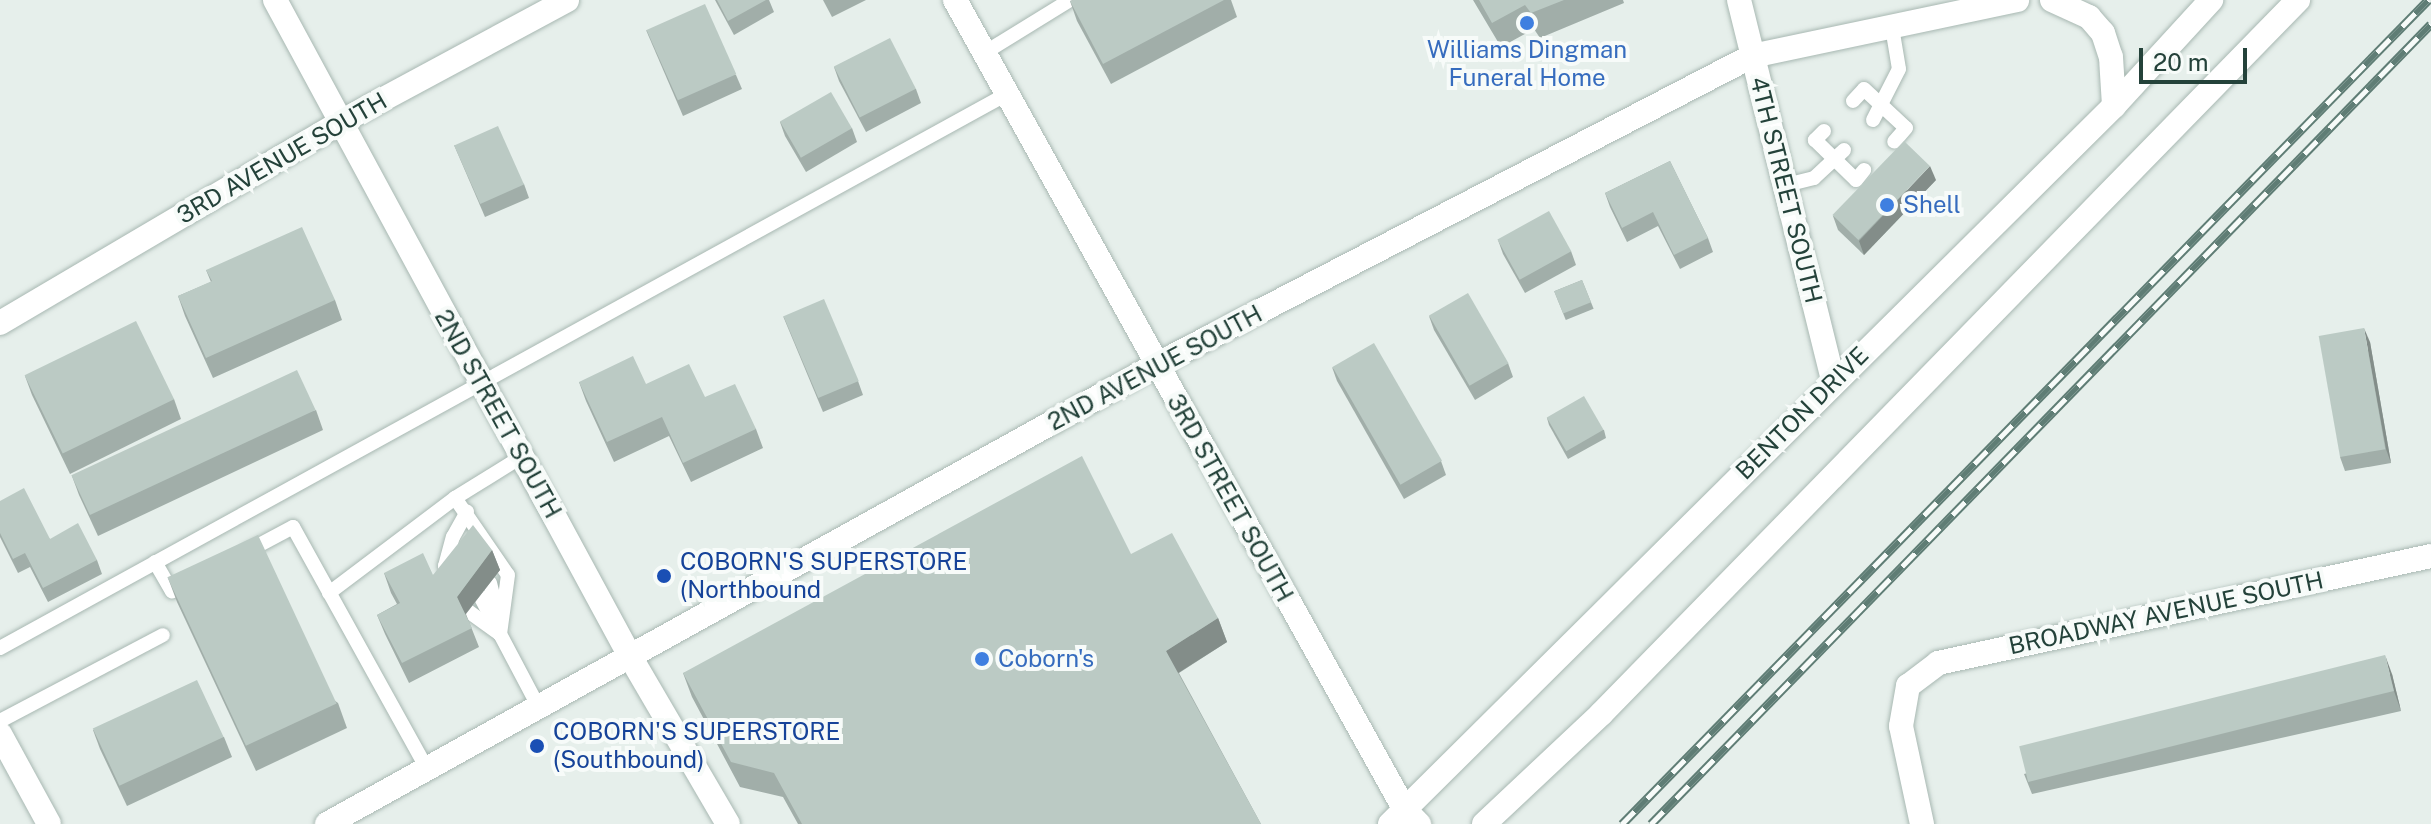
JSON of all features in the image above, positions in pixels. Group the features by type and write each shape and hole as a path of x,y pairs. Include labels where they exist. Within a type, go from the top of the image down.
{"street":[{"name":"2ND STREET SOUTH","path":"275,0 631,658 728,824"},
{"name":"3RD AVENUE SOUTH","path":"0,323 339,123 567,0"},
{"name":"3RD STREET SOUTH","path":"955,0 1405,819"},
{"name":"4TH STREET SOUTH","path":"1739,0 1833,381"},
{"name":"2ND AVENUE SOUTH","path":"327,824 353,818 427,769 1156,365 1752,56 2017,0"},
{"path":"2052,0 2089,17 2103,33 2111,57 2114,106"},
{"name":"BENTON DRIVE","path":"1405,819 1833,381 2114,106 2211,0"},
{"path":"1484,824 1634,681 2298,0"},
{"name":"BROADWAY AVENUE SOUTH","path":"1922,824 1901,726 1908,686 1938,663 2431,556"},
{"path":"0,734 49,824"}],"lane":[{"path":"984,53 1070,0"},
{"path":"1873,120 1883,108 1899,69 1892,27"},
{"path":"1853,101 1864,89 1906,128 1894,142"},
{"path":"0,648 1007,94"},
{"path":"1824,131 1815,140 1840,155 1856,180 1864,170"},
{"path":"1786,185 1814,178 1840,155"},
{"path":"329,593 455,498 521,457"},
{"path":"455,498 508,575 500,634"},
{"path":"452,581 445,566 453,537 467,512"},
{"path":"239,555 293,527 427,769"},
{"path":"453,537 470,544 474,553"},
{"path":"453,537 464,566"},
{"path":"155,562 172,591 199,577"},
{"path":"490,583 500,634"},
{"path":"480,596 539,708"},
{"path":"468,611 500,634"},
{"path":"0,721 163,635"}],"building":[{"path":"717,0 766,0 728,21"},
{"path":"1224,0 1103,64 1070,1"},
{"path":"1479,0 1564,0 1531,13 1525,5 1492,23"},
{"path":"705,4 736,74 678,100 647,30"},
{"path":"890,38 916,89 860,117 834,67"},
{"path":"831,92 852,128 801,158 780,122"},
{"path":"498,126 524,184 480,204 454,146"},
{"path":"1904,141 1930,166 1858,240 1832,215"},
{"path":"1670,161 1708,238 1674,255 1653,212 1622,228 1605,193"},
{"path":"1549,211 1571,251 1520,280 1497,240"},
{"path":"302,227 335,300 206,358 178,296 212,281 206,270"},
{"path":"1582,280 1591,302 1563,313 1554,291"},
{"path":"1468,293 1508,363 1470,386 1429,316"},
{"path":"824,299 859,381 818,398 783,316"},
{"path":"136,321 174,399 63,454 25,375"},
{"path":"2364,328 2385,449 2340,457 2319,336"},
{"path":"1374,343 1442,461 1400,485 1332,367"},
{"path":"633,356 646,384 689,364 705,397 735,384 756,429 683,463 662,417 607,442 579,382"},
{"path":"297,370 316,410 90,515 71,475"},
{"path":"1584,396 1604,430 1566,451 1547,418"},
{"name":"Coborn's","path":"1082,456 1131,554 1172,533 1218,618 1166,651 1261,824 802,824 774,773 731,762 683,673"},
{"path":"24,488 50,539 78,523 97,560 43,588 25,553 13,559 0,533 0,501"},
{"path":"473,525 492,550 457,597 472,628 402,663 377,615 400,603 384,573 423,553 433,575"},
{"path":"258,535 337,704 246,746 167,577"},
{"path":"2385,655 2394,691 2028,782 2019,746"},
{"path":"197,680 224,737 119,786 93,729"}],"railway":[{"path":"1622,824 2428,0"},
{"path":"1651,824 2431,24"}],"place":[{"name":"Williams Dingman Funeral Home","path":"1527,23"},
{"name":"Shell","path":"1887,205"},
{"name":"COBORN'S SUPERSTORE (Northbound","path":"664,576"},
{"name":"Coborn's","path":"982,659"},
{"name":"COBORN'S SUPERSTORE (Southbound)","path":"537,746"}]}
